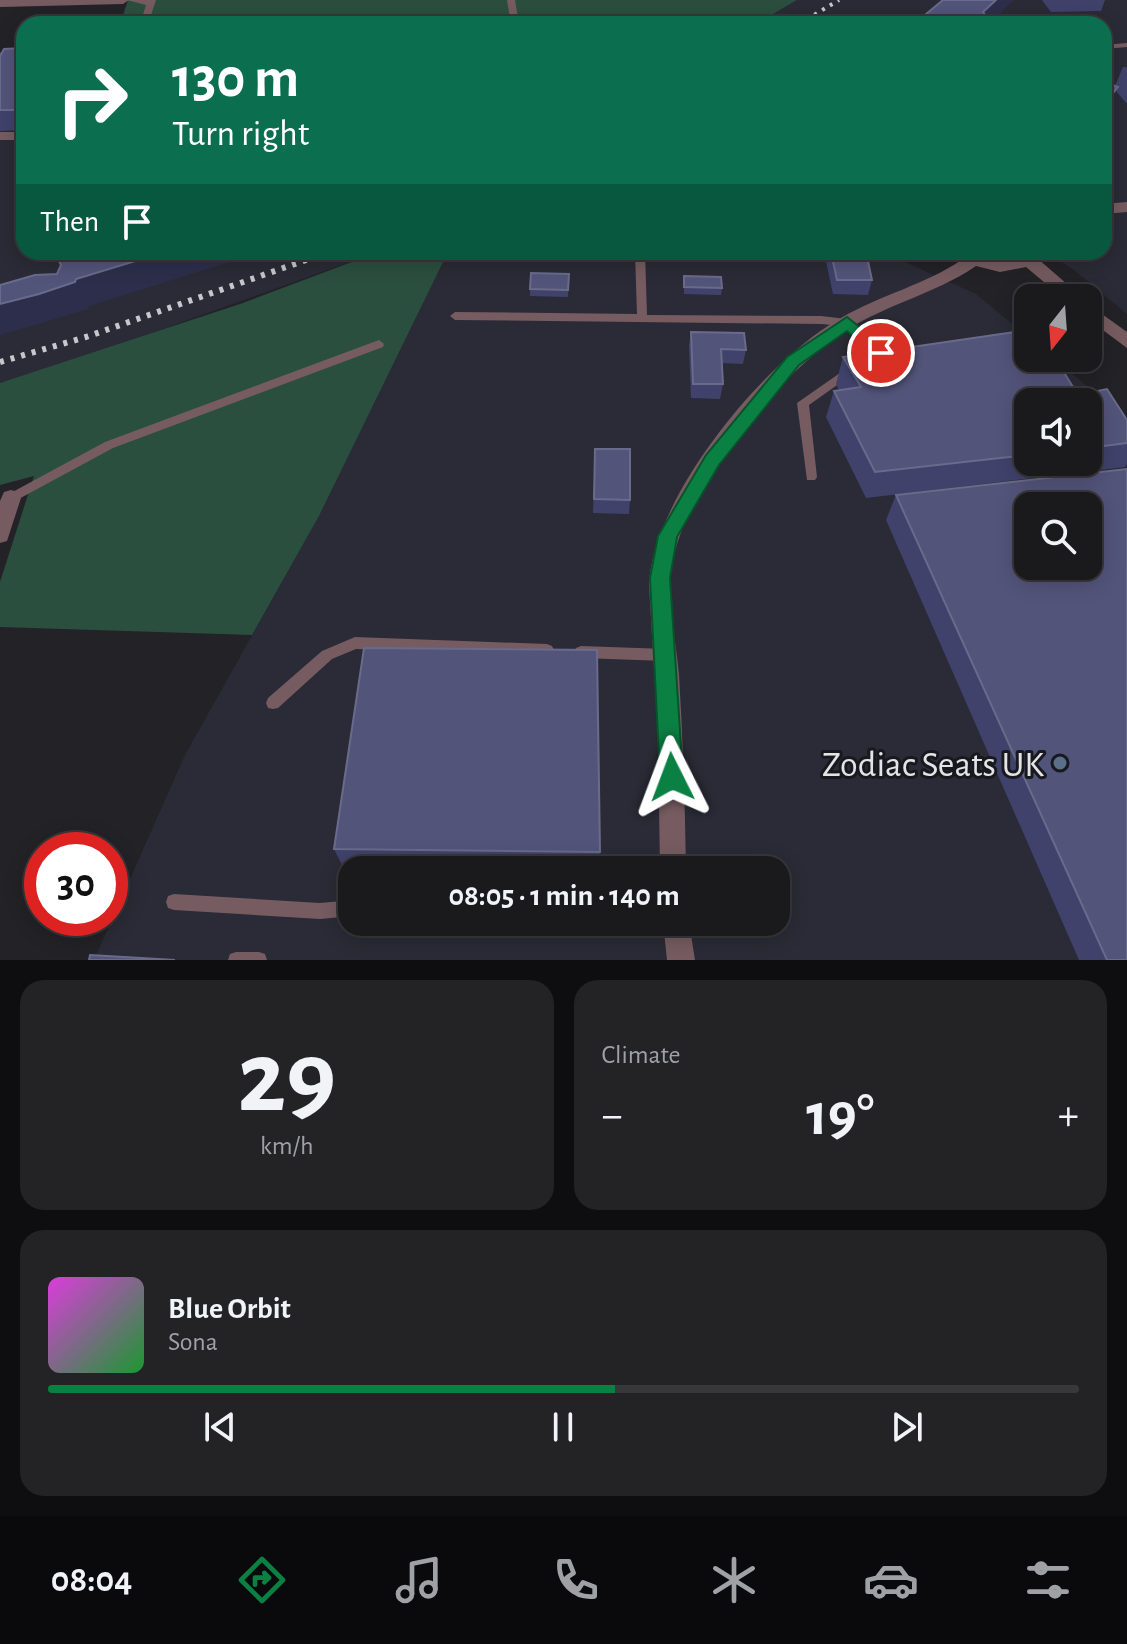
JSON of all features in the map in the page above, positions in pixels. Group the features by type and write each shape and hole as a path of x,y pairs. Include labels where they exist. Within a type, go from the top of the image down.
{"street":[{"path":"0,3 123,0"},
{"path":"673,856 666,655 660,578 667,536 712,460 793,361 847,323 941,280 964,260"},
{"path":"982,260 1006,267 1022,260"},
{"path":"1035,260 1060,284"},
{"path":"1102,321 1127,342"},
{"path":"0,535 6,499"},
{"path":"678,936 681,960"}],"lane":[{"path":"131,0 151,2"},
{"path":"640,260 642,318"},
{"path":"455,316 847,323 881,353 835,379 803,403 811,477"},
{"path":"6,499 109,445 379,344"},
{"path":"273,703 327,655 355,643 557,651"},
{"path":"573,651 666,655"},
{"path":"174,902 320,911 338,909"},
{"path":"236,960 259,960"}],"shaded area":[{"path":"797,0 1127,0 1127,314 1102,293 1102,284 1091,284 1058,260 1112,260 1112,16 770,16"},
{"path":"0,62 16,63 16,260 356,260 76,360 0,383"},
{"path":"444,260 901,260 976,294 1014,325 1014,372 1070,372 1089,388 1014,388 1014,476 1102,476 1102,398 1127,419 1127,960 94,960 105,936 128,936 128,883 185,755 319,516"}],"green space":[{"path":"128,0 797,0 770,16 123,16"},
{"path":"357,260 444,260 319,516 252,635 0,627 0,582 34,476 0,485 0,383 243,303"}],"building":[{"path":"943,0 996,0 983,12 986,16 924,16"},
{"path":"16,48 16,110 0,110 0,56 4,49"},
{"path":"58,260 139,260 0,304 0,285 35,275 57,274 61,265"},
{"path":"833,260 868,260 872,280 837,280"},
{"path":"531,273 569,274 568,290 530,289"},
{"path":"684,276 721,277 722,288 684,287"},
{"path":"691,332 744,333 746,350 721,349 723,384 693,384"},
{"path":"1014,332 1014,372 1064,372 1074,388 1014,388 1014,457 875,472 834,391 861,387 843,357"},
{"path":"1107,389 1127,420 1127,443 1102,446 1102,390"},
{"path":"595,449 630,449 630,500 594,499"},
{"name":"Zodiac Seats UK","path":"1127,469 1127,960 1107,960 896,495 1065,476 1102,476 1102,472"},
{"path":"364,648 597,650 600,852 334,849"},
{"path":"90,955 175,960 89,960"}],"railway":[{"path":"812,16 839,0"},
{"path":"0,362 86,337 306,260"}],"place":[{"name":"Zodiac Seats UK","path":"1060,763"}],"route":[{"path":"672,777 660,578 667,536 712,460 793,361 831,331 847,323 881,353"}]}
